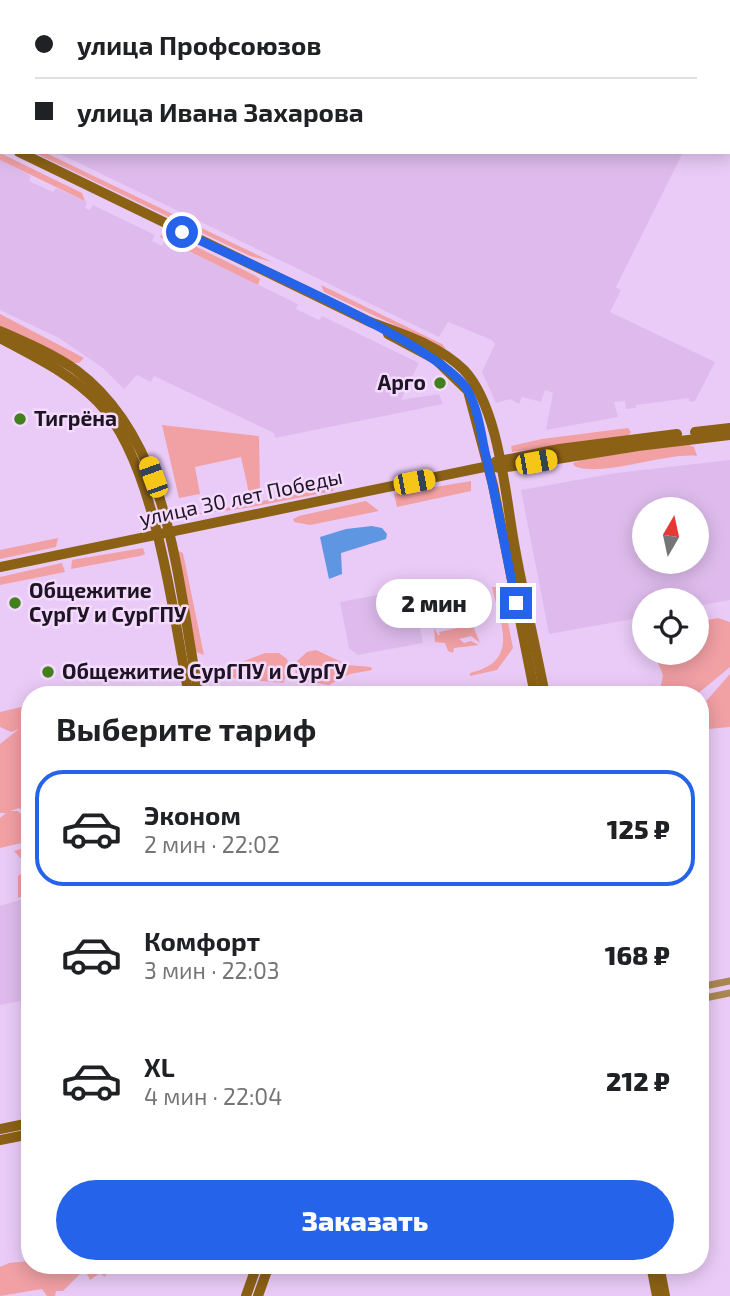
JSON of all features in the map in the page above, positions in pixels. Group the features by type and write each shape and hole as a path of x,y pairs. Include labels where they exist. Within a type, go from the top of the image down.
{"main road":[{"path":"23,154 370,322 429,346 463,369 474,382 487,410 543,686"},
{"path":"370,322 435,359 460,380 468,391 489,466 533,686"},
{"path":"0,331 75,370 111,403 144,455 167,532 197,686"},
{"path":"0,338 69,376 111,417 138,466 156,534 187,686"},
{"name":"улица 30 лет Победы","path":"0,567 489,466 730,428"},
{"name":"улица 30 лет Победы","path":"500,464 730,435"},
{"path":"0,1129 21,1125"},
{"path":"0,1140 21,1136"},
{"path":"246,1296 254,1274"},
{"path":"258,1296 266,1274"},
{"path":"652,1274 657,1296"},
{"path":"661,1274 665,1296"}],"street":[{"path":"709,985 730,981"},
{"path":"709,997 730,993"}],"shaded area":[{"path":"2,154 82,193 85,201 0,160"},
{"path":"37,154 48,154 272,262 250,256"},
{"path":"60,154 682,154 616,287 621,290 610,312 715,362 695,401 690,402 689,398 636,405 636,408 626,409 625,401 614,402 618,417 546,430 553,393 545,390 541,402 522,397 519,404 510,399 496,403 482,372 495,344 492,340 448,322 439,337"},
{"path":"0,160 31,176 29,181 53,192 56,188 87,202 85,208 90,210 93,205 155,235 152,241 162,246 165,240 298,304 296,309 319,320 322,316 419,363 401,400 439,394 443,404 275,438 274,433 154,376 151,382 137,375 124,389 103,368 59,338 0,310"},
{"path":"164,231 254,275 260,279 258,285 160,237"},
{"path":"321,285 442,344 446,349 324,292"},
{"path":"0,314 84,358 79,363 72,363 0,326"},
{"path":"162,425 259,436 260,492 249,493 241,457 195,467 200,494 179,498"},
{"path":"628,428 631,432 628,436 512,452 511,446 542,439"},
{"path":"687,444 694,447 697,456 601,469 586,469 574,466 573,463 590,457"},
{"path":"730,460 730,600 709,604 709,588 632,588 632,619 549,634 521,490 616,473"},
{"path":"471,481 471,491 397,507 394,494"},
{"path":"334,487 333,491 246,508 185,516"},
{"path":"366,501 379,511 310,525 294,522 293,519 299,516"},
{"path":"58,538 56,547 0,559 0,550"},
{"path":"143,548 145,554 140,556 71,569 72,560"},
{"path":"178,551 183,553 204,655 196,652"},
{"path":"62,563 65,572 0,585 0,577"},
{"path":"492,587 501,587 513,648 497,670 470,676 470,673 496,660 501,650 502,627"},
{"path":"399,591 414,600 423,643 358,655 349,648 340,602"},
{"path":"718,618 730,622 730,667 707,686 661,686 663,675 659,665 709,665 709,620"},
{"path":"472,620 477,622 473,626 480,643 471,636 459,639 464,643 471,641 479,645 454,648 453,653 448,651 445,643 435,642 434,628 440,635 439,632 472,625"},
{"path":"316,650 348,665 371,667 372,670 350,674 329,685 296,680 295,663 307,652"},
{"path":"265,653 279,653 287,659 289,670 283,683 222,677 218,671"},
{"path":"730,674 730,727 709,729 709,698"},
{"path":"21,707 21,809 10,811 21,813 21,843 0,848 0,818 6,813 0,813 0,744 19,729 11,732 0,727 0,712"},
{"path":"21,849 21,859 14,851"},
{"path":"21,874 21,897 18,898 18,876"},
{"path":"21,900 21,1001 0,1005 0,906"},
{"path":"21,1262 21,1274 80,1274 63,1291 56,1291 55,1296 47,1296 42,1289 0,1296 0,1267"},
{"path":"87,1274 99,1274 90,1280"}],"water":[{"path":"372,526 382,528 387,534 386,539 341,553 342,574 329,579 320,537 346,529"}],"place":[{"name":"Арго","path":"440,383"},
{"name":"Тигрёна","path":"20,419"},
{"name":"Общежитие СурГУ и СурГПУ","path":"15,603"},
{"name":"Общежитие СурГПУ и СурГУ","path":"48,672"}],"route":[{"path":"182,232 370,322 435,359 460,380 468,391 481,432 516,603"}]}
